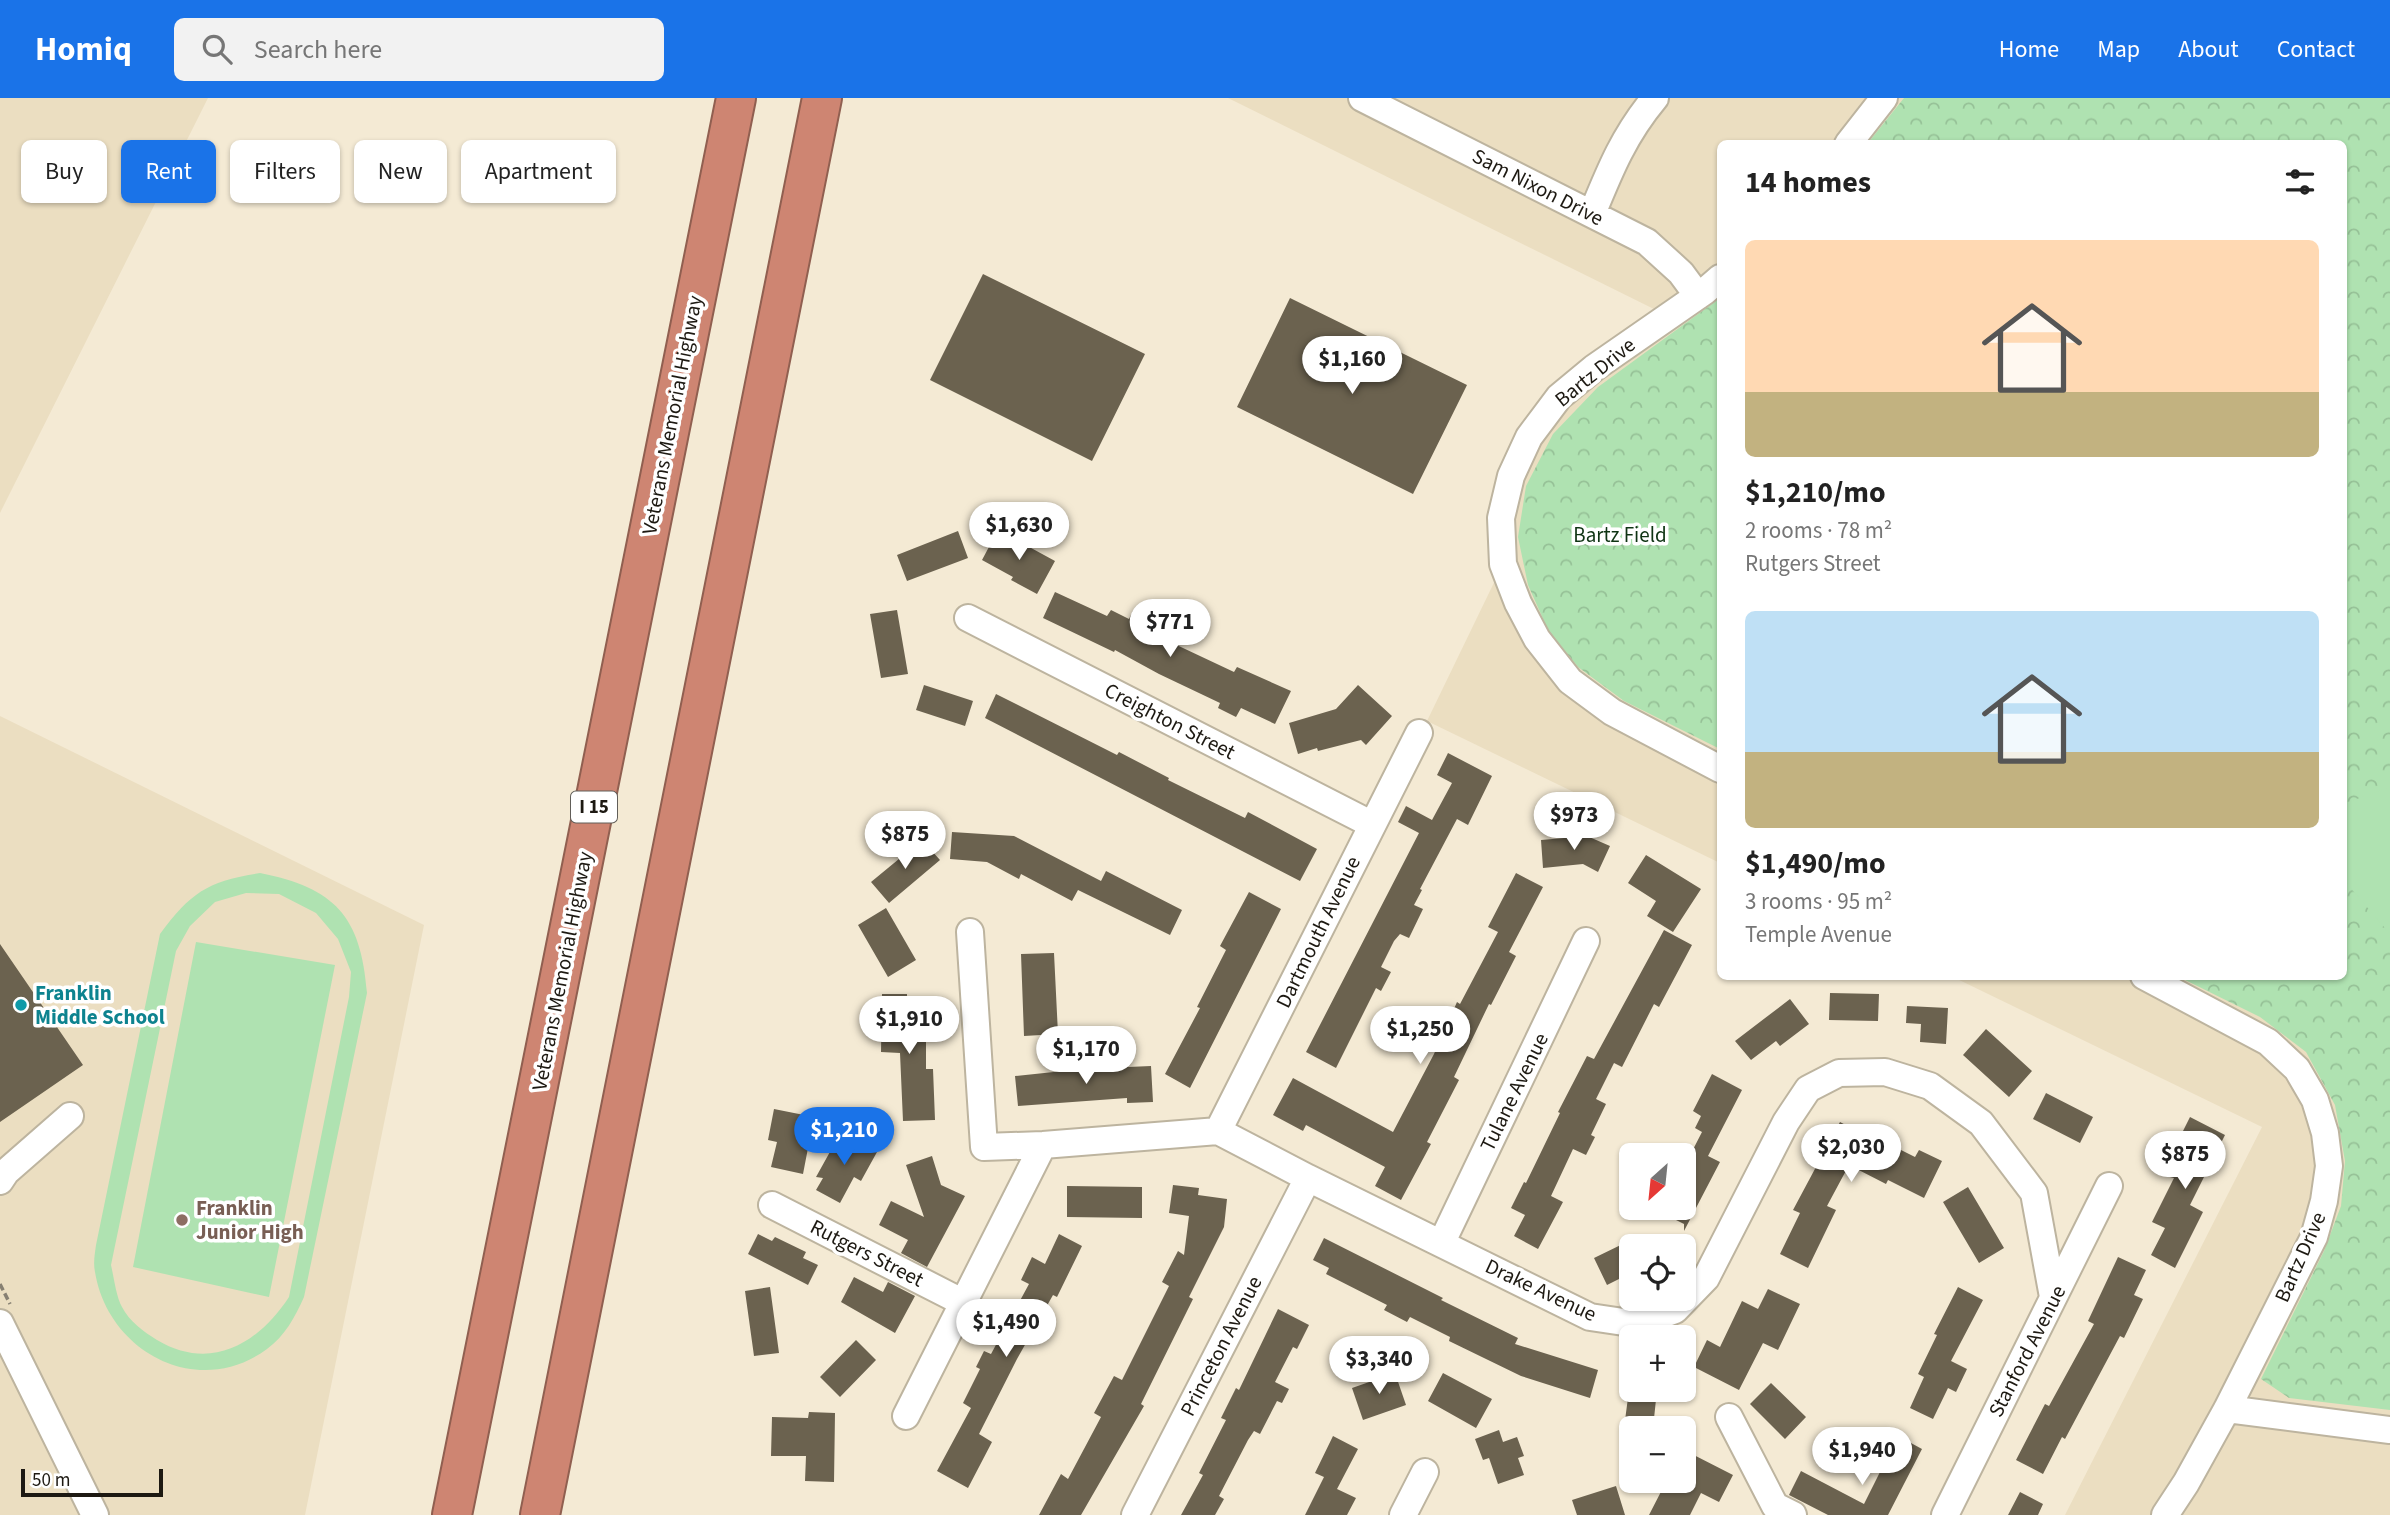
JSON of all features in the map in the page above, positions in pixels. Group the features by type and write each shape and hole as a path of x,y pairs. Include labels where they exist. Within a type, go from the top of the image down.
{"highway":[{"name":"Veterans Memorial Highway","path":"452,1515 736,98"},
{"path":"540,1515 822,98"}],"street":[{"name":"Sam Nixon Drive","path":"1362,98 1647,242 1681,273 1698,296"},
{"path":"1592,214 1634,123 1655,98"},
{"path":"1851,140 1884,98"},
{"name":"Bartz Drive","path":"1717,280 1594,368 1559,397 1529,437 1511,476 1501,518 1503,564 1518,603 1537,639 1570,681 1612,712 1717,767"},
{"name":"Creighton Street","path":"968,618 1371,824"},
{"name":"Dartmouth Avenue","path":"1218,1131 1419,733"},
{"path":"970,932 984,1147 1218,1131"},
{"name":"Tulane Avenue","path":"1442,1242 1586,941"},
{"name":"Bartz Drive","path":"2152,980 2268,1042 2297,1069 2315,1100 2325,1133 2329,1167 2325,1201 2314,1237 2227,1409 2165,1515"},
{"name":"Drake Avenue","path":"1218,1131 1590,1317 1637,1324 1675,1310 1706,1278 1786,1122 1808,1089 1839,1073 1885,1072 1930,1087 1981,1124 2034,1194 2053,1297"},
{"path":"0,1181 6,1172 70,1116"},
{"path":"906,1416 1043,1145"},
{"name":"Princeton Avenue","path":"1135,1515 1308,1178"},
{"name":"Stanford Avenue","path":"1945,1515 2109,1186"},
{"name":"Rutgers Street","path":"772,1205 962,1302"},
{"path":"0,1323 94,1515"},
{"path":"2227,1409 2390,1430"},
{"path":"1729,1418 1775,1506 1793,1515"},
{"path":"1403,1515 1424,1472"}],"shaded area":[{"path":"0,98 208,98 187,140 121,140 121,203 155,203 0,513"},
{"path":"1228,98 2390,98 2390,1515 2065,1515 2262,1127 1959,980 2347,980 2347,140 1717,140 1717,862 1427,721 1503,564 1529,437 1668,316"},
{"name":"Franklin Junior High","path":"0,716 424,925 305,1515 0,1515"}],"green space":[{"path":"1904,98 2390,98 2390,1410 2289,1398 2261,1379 2324,1251 2341,1206 2345,1161 2335,1105 2306,1052 2260,1017 2185,980 2347,980 2347,140 1870,140"},
{"name":"Bartz Field","path":"1717,300 1717,748 1624,701 1578,667 1548,630 1528,585 1518,537 1526,486 1553,434 1598,387"},
{"path":"2390,787 2390,934 2347,882 2347,803"},
{"path":"260,873 286,879 308,887 339,910 350,925 358,944 367,993 301,1304 284,1332 267,1349 240,1364 213,1370 186,1368 160,1360 137,1345 118,1325 103,1300 95,1272 96,1245 160,934 192,898 214,885","holes":["246,893 279,894 316,913 338,939 351,972 349,997 289,1297 277,1314 248,1340 214,1353 196,1353 177,1349 157,1340 133,1321 120,1303 111,1265 176,951 190,926 215,902"]},
{"path":"196,942 335,965 269,1297 133,1267"}],"building":[{"path":"983,274 1145,354 1092,461 930,380"},
{"path":"1290,298 1467,385 1413,494 1237,407"},
{"path":"998,530 1055,561 1037,594 982,560"},
{"path":"958,531 968,558 907,581 897,555"},
{"path":"1055,592 1107,616 1111,610 1129,619 1133,611 1152,621 1150,627 1168,636 1166,640 1234,672 1237,667 1291,691 1275,724 1241,708 1236,717 1218,708 1220,703 1115,650 1114,652 1043,618"},
{"path":"897,610 908,674 881,678 870,614"},
{"path":"924,685 973,701 965,726 916,710"},
{"path":"1358,685 1392,716 1366,745 1361,740 1298,754 1289,723 1336,709"},
{"path":"996,694 1117,755 1119,752 1245,818 1248,812 1317,849 1300,881 985,718"},
{"path":"1448,753 1492,776 1468,825 1457,819 1420,889 1422,890 1414,905 1423,909 1409,938 1400,934 1394,941 1381,967 1391,972 1381,991 1376,988 1336,1068 1306,1052 1419,833 1398,822 1406,806 1432,820 1452,783 1437,775"},
{"path":"952,832 1014,836 1101,881 1106,871 1182,910 1170,935 1078,890 1072,901 1021,874 1019,879 987,862 950,859"},
{"path":"1587,836 1610,846 1598,872 1583,864 1543,868 1541,840"},
{"path":"922,840 940,860 889,903 871,882"},
{"path":"1646,855 1701,889 1673,932 1647,916 1656,901 1628,883"},
{"path":"1516,873 1543,887 1509,952 1516,956 1491,1005 1489,1004 1454,1077 1459,1080 1427,1142 1431,1144 1401,1200 1375,1186 1385,1167 1306,1125 1303,1131 1273,1115 1293,1078 1393,1132 1434,1054 1457,1002 1460,1004 1498,932 1488,927"},
{"path":"1249,892 1281,909 1190,1088 1165,1074 1200,1008 1197,1007 1226,950 1220,946"},
{"path":"886,908 916,960 888,977 858,925"},
{"path":"1664,930 1692,945 1659,1007 1654,1004 1622,1067 1614,1063 1596,1099 1606,1104 1591,1135 1595,1137 1586,1155 1573,1149 1551,1196 1563,1202 1538,1249 1514,1236 1525,1215 1511,1208 1524,1182 1526,1183 1587,1056 1594,1059"},
{"name":"Franklin Middle School","path":"0,944 83,1065 0,1122"},
{"path":"1054,953 1058,1034 1024,1036 1021,954"},
{"path":"1830,993 1879,994 1878,1021 1829,1020"},
{"path":"882,994 907,994 907,1012 926,1013 926,1069 933,1069 935,1120 903,1121 900,1053 881,1052"},
{"path":"1790,999 1809,1024 1780,1046 1776,1041 1751,1060 1735,1041"},
{"path":"1907,1006 1948,1008 1946,1044 1920,1042 1921,1024 1906,1023"},
{"path":"1986,1029 2032,1071 2009,1097 1963,1055"},
{"path":"1151,1066 1153,1102 1127,1103 1127,1098 1018,1106 1015,1076"},
{"path":"1712,1074 1742,1090 1708,1156 1720,1162 1696,1208 1696,1144 1702,1132 1695,1128 1701,1116 1693,1111"},
{"path":"2046,1093 2093,1117 2080,1143 2033,1119"},
{"path":"774,1109 814,1117 803,1174 771,1167 777,1142 768,1140"},
{"path":"2190,1117 2225,1135 2190,1205 2203,1212 2175,1268 2151,1255 2165,1228 2152,1222 2174,1178 2170,1177 2184,1149 2176,1145"},
{"path":"1840,1122 1883,1145 1885,1142 1915,1157 1919,1150 1942,1161 1924,1198 1888,1180 1886,1184 1849,1165 1827,1206 1836,1210 1808,1268 1780,1254 1800,1213 1793,1210"},
{"path":"841,1132 877,1152 861,1181 854,1177 840,1203 816,1190 823,1178 816,1177"},
{"path":"932,1156 941,1185 965,1196 927,1267 901,1253 908,1240 879,1225 891,1201 924,1217 906,1165"},
{"path":"1173,1185 1199,1188 1198,1195 1227,1199 1224,1227 1189,1297 1193,1299 1141,1404 1144,1406 1081,1515 1039,1515 1061,1474 1068,1479 1101,1417 1094,1413 1114,1376 1122,1380 1169,1286 1162,1282 1178,1251 1184,1255 1189,1216 1169,1213"},
{"path":"1067,1186 1142,1187 1142,1218 1067,1217"},
{"path":"1968,1187 2004,1248 1979,1263 1943,1202"},
{"path":"1676,1220 1690,1220 1684,1231 1684,1224"},
{"path":"758,1234 772,1241 775,1237 806,1252 803,1258 818,1265 808,1285 748,1254"},
{"path":"1059,1234 1082,1246 1057,1297 1053,1295 1017,1359 979,1434 992,1442 968,1488 937,1471 971,1408 963,1403 980,1369 976,1367 984,1351 991,1354 1029,1284 1021,1280 1032,1257 1045,1264"},
{"path":"1324,1238 1518,1338 1515,1344 1598,1370 1590,1398 1521,1376 1449,1341 1450,1337 1410,1317 1407,1322 1384,1310 1387,1305 1326,1274 1329,1268 1313,1260"},
{"path":"1619,1246 1619,1279 1607,1285 1594,1258"},
{"path":"2118,1257 2146,1270 2134,1295 2143,1299 2124,1338 2120,1336 2065,1439 2062,1437 2043,1474 2016,1460 2045,1404 2049,1406 2094,1324 2088,1321"},
{"path":"854,1277 883,1292 888,1282 915,1296 895,1333 841,1302"},
{"path":"770,1287 779,1353 754,1356 745,1291"},
{"path":"1958,1287 1983,1300 1951,1361 1967,1369 1956,1392 1948,1388 1933,1419 1910,1408 1924,1377 1918,1374 1937,1335 1934,1334"},
{"path":"1768,1289 1800,1304 1778,1350 1763,1343 1739,1390 1696,1368 1707,1340 1720,1347 1742,1301 1758,1309"},
{"path":"1278,1309 1309,1325 1297,1349 1293,1347 1275,1382 1289,1389 1282,1403 1277,1401 1260,1434 1254,1431 1248,1440 1219,1496 1224,1499 1215,1515 1181,1515 1203,1475 1199,1473 1226,1420 1221,1418 1236,1388 1239,1390"},
{"path":"856,1340 876,1360 840,1397 820,1377"},
{"path":"1395,1373 1406,1405 1363,1420 1352,1388"},
{"path":"1443,1373 1492,1399 1476,1428 1428,1401"},
{"path":"1771,1383 1806,1417 1785,1439 1750,1404"},
{"path":"1627,1402 1656,1402 1654,1416 1626,1416"},
{"path":"809,1412 835,1413 834,1482 805,1481 806,1456 771,1456 772,1417 808,1418"},
{"path":"1499,1430 1503,1442 1517,1437 1524,1456 1518,1458 1524,1475 1498,1484 1489,1458 1483,1460 1475,1439"},
{"path":"1333,1436 1358,1449 1337,1489 1356,1498 1347,1515 1305,1515 1324,1477 1315,1473"},
{"path":"1898,1436 1922,1449 1888,1515 1828,1515 1789,1495 1801,1471 1864,1504"},
{"path":"1696,1456 1733,1475 1719,1502 1701,1493 1690,1515 1649,1515 1660,1493 1696,1493"},
{"path":"1616,1486 1625,1515 1577,1515 1572,1500"},
{"path":"2020,1492 2043,1504 2038,1515 2008,1515"}],"place":[{"name":"Franklin Middle School","path":"21,1005"},
{"name":"Franklin Junior High","path":"182,1220"}]}
